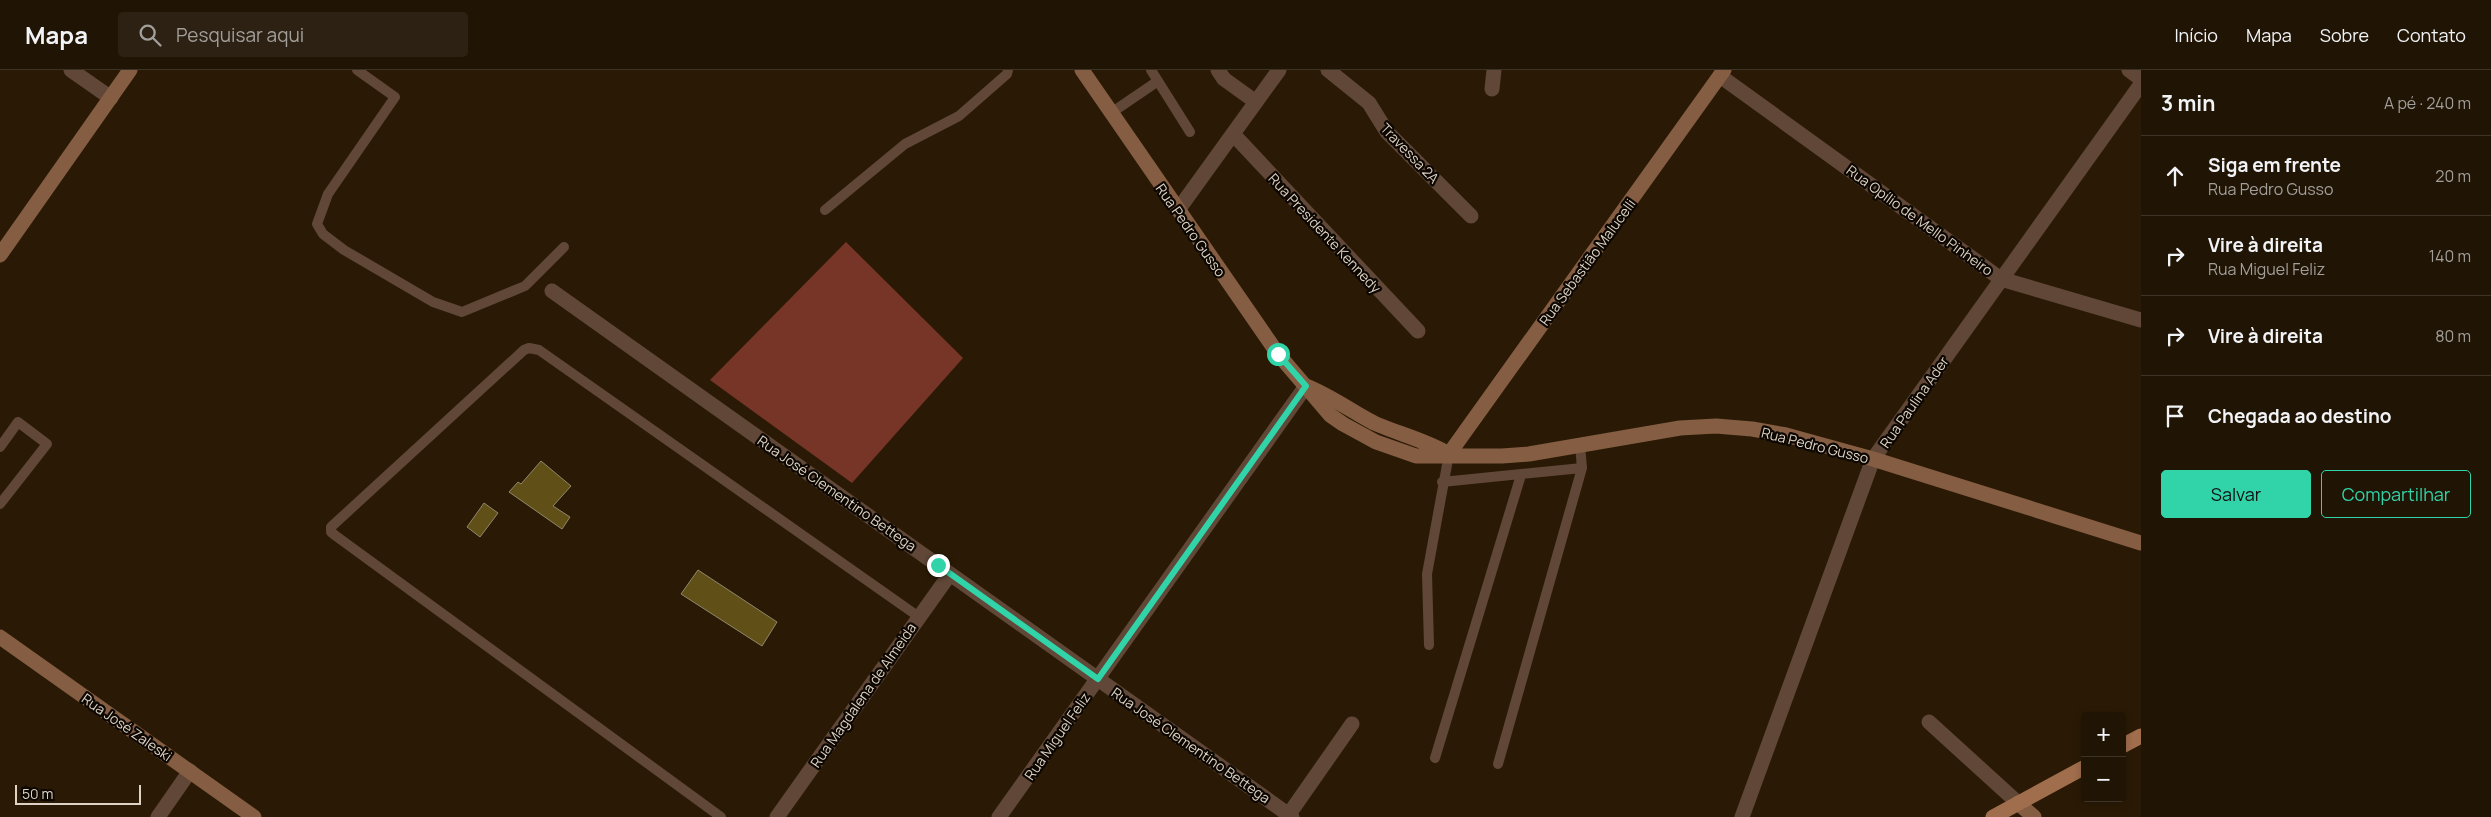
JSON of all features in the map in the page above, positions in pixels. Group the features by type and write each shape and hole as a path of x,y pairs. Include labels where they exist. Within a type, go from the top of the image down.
{"main road":[{"path":"0,255 130,70"},
{"name":"Rua Pedro Gusso","path":"1082,70 1265,337 1306,386 1326,395 1373,422 1430,444 1449,454 1502,456 1680,428 1716,426 1752,429 1786,435 1873,459 2141,543"},
{"name":"Rua Sebastião Malucelli","path":"1449,454 1722,73"},
{"name":"Rua José Zaleski","path":"0,637 254,817"},
{"path":"2126,744 2141,736"},
{"path":"1993,817 2081,769"},
{"path":"2018,803 2034,817"}],"street":[{"path":"72,70 111,98"},
{"path":"1218,70 1224,79 1256,102"},
{"path":"1178,210 1279,70"},
{"name":"Travessa 2A","path":"1328,70 1369,104 1387,132 1471,216"},
{"path":"1492,89 1494,70"},
{"path":"2129,70 2141,79"},
{"name":"Rua Opílio de Mello Pinheiro","path":"1722,73 2002,279 2141,320"},
{"name":"Rua Paulina Ader","path":"1742,817 1873,459 2141,84"},
{"name":"Rua Presidente Kennedy","path":"1233,134 1418,331"},
{"name":"Rua José Clementino Bettega","path":"552,291 1289,816"},
{"name":"Rua Miguel Feliz","path":"999,817 1306,386"},
{"name":"Rua Magdalena de Almeida","path":"777,817 950,574"},
{"path":"1929,722 2018,803"},
{"path":"1289,816 1352,724"},
{"path":"158,817 190,771"}],"lane":[{"path":"357,70 395,97 328,194 317,224 323,234 344,250 432,302 462,312 525,286 564,247"},
{"path":"825,210 905,144 959,116 1007,74 1008,70"},
{"path":"1151,70 1190,132"},
{"path":"1111,113 1158,81"},
{"path":"721,817 336,536 331,532 331,527 524,350 534,348 540,350 919,617"},
{"path":"0,447 18,422 47,444 3,493 0,504"},
{"path":"1498,764 1582,468 1580,445"},
{"path":"1429,645 1427,574 1442,482 1449,454"},
{"path":"1442,482 1582,468"},
{"path":"1435,758 1521,475"}],"shaded area":[{"path":"846,242 963,358 852,483 710,380"}],"building":[{"path":"541,461 571,486 553,506 570,517 562,529 509,492 518,482 521,484"},
{"path":"484,503 498,513 480,537 467,527"},
{"path":"698,570 777,622 762,646 681,594"}],"route":[{"path":"938,565 1098,679 1306,386 1278,354"}]}
